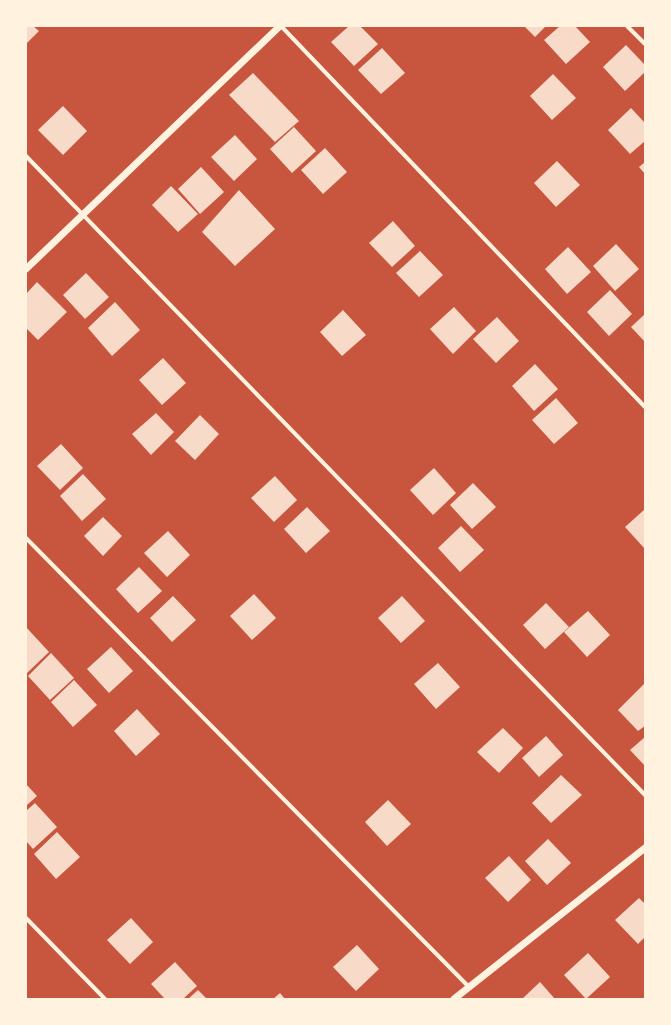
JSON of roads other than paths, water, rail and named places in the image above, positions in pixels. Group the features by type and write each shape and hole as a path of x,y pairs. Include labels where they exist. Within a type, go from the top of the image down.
{"street":[{"path":"26,269 280,26 645,407"},
{"path":"627,26 645,44"},
{"path":"26,156 645,795"},
{"path":"26,538 469,987"},
{"path":"454,999 645,848"},
{"path":"26,918 105,999"}]}
